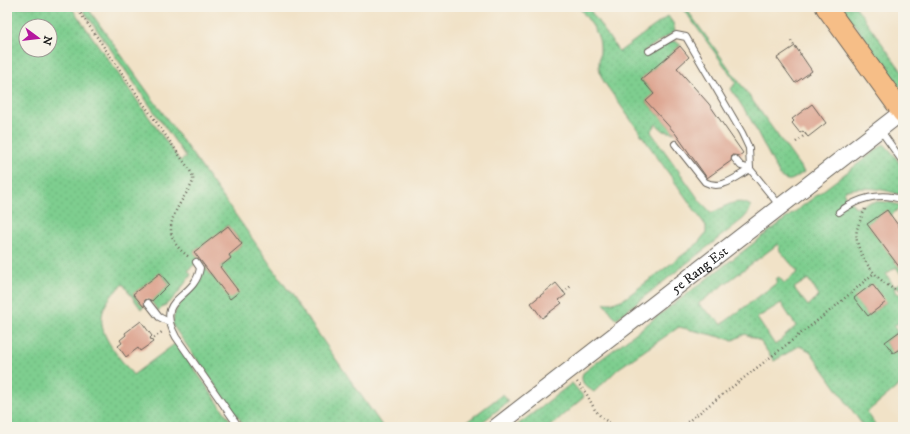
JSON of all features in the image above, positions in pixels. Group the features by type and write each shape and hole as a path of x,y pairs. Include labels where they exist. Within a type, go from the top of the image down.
{"main road":[{"path":"826,7 902,113"}],"street":[{"name":"5e Rang Est","path":"496,427 902,113"}],"lane":[{"path":"649,51 676,35 686,37 742,133 749,148 750,169"},
{"path":"880,129 903,162"},
{"path":"675,144 705,182 710,184 722,185 750,169"},
{"path":"735,159 741,166 750,169 780,207"},
{"path":"839,212 850,204 865,198 882,196 903,200"},
{"path":"169,324 169,310 192,285 199,274 200,268 196,262"},
{"path":"148,304 159,317 169,324 238,427"}],"path":[{"path":"76,7 189,169 193,178 191,186 177,208 170,228 172,239 180,251 196,262"},
{"path":"791,41 801,55"},
{"path":"796,142 806,134"},
{"path":"865,198 865,208 857,230 859,247 866,262 874,273 890,288 903,292"},
{"path":"681,427 831,310 874,273"},
{"path":"563,292 571,286"},
{"path":"151,340 169,324"},
{"path":"570,370 592,402 595,410 602,418 616,427"}],"green space":[{"path":"7,7 71,7 180,161 186,157 81,7 87,7 247,231 383,427 245,427 173,326 173,319 177,308 199,282 205,267 216,281 225,274 220,267 231,258 214,237 194,252 200,260 188,270 191,275 174,298 158,311 151,301 169,284 161,273 133,294 144,307 141,309 123,284 111,297 104,308 102,319 103,330 115,352 133,375 176,343 235,427 7,427","holes":["228,225 242,244 234,251 220,232"]},
{"path":"579,7 588,7 619,52 668,16 673,23 675,31 644,51 647,55 668,42 675,41 681,45 641,79 654,94 646,101 675,133 664,131 656,124 651,132 700,201 712,213 736,202 746,203 751,206 749,212 743,219 616,319 604,303 613,303 624,299 696,245 706,233 706,226 604,82 599,67 599,40 592,25"},
{"path":"682,7 685,7 804,172 797,177 788,180 778,175 779,174 751,120 731,89 736,82"},
{"path":"842,7 856,7 903,73 903,93"},
{"path":"884,144 899,162 903,179 903,196 889,191 866,188 844,191 845,197 857,208 873,202 885,202 901,206 891,216 887,210 868,224 903,272 903,277 896,267 886,274 894,286 903,282 903,288 894,287 895,292 903,296 903,320 894,326 898,333 885,342 893,353 903,347 903,382 867,412 877,427 864,427 810,351 799,346 774,361 760,341 745,334 733,340 679,327 619,368 594,392 583,382 583,373","holes":["778,244 780,251 798,272 784,283 779,277 776,279 778,282 722,324 698,304","808,279 819,295 808,306 794,288","872,284 886,302 868,316 855,298","781,303 796,326 775,345 757,318"]},
{"path":"572,383 584,397 549,427 515,427"},
{"path":"503,394 508,402 476,427 460,427"}],"building":[{"path":"680,46 689,57 677,68 709,104 743,153 739,156 732,155 731,161 707,178 675,133 646,101 654,94 641,79"},
{"path":"795,46 812,71 795,83 777,58"},
{"path":"812,104 826,123 808,137 803,131 800,133 792,123 794,121 792,119"},
{"path":"887,210 903,232 903,272 867,224"},
{"path":"228,226 242,244 229,255 231,258 220,267 239,292 230,299 194,252"},
{"path":"160,273 169,284 152,301 148,299 145,300 144,307 133,294"},
{"path":"556,283 566,295 559,300 562,303 542,318 531,303"},
{"path":"872,284 886,302 868,316 854,298"},
{"path":"141,321 152,336 150,338 153,342 140,351 138,348 126,357 118,346 122,343 120,340 126,335 125,333"},
{"path":"903,329 903,347 893,353 885,342"}]}
